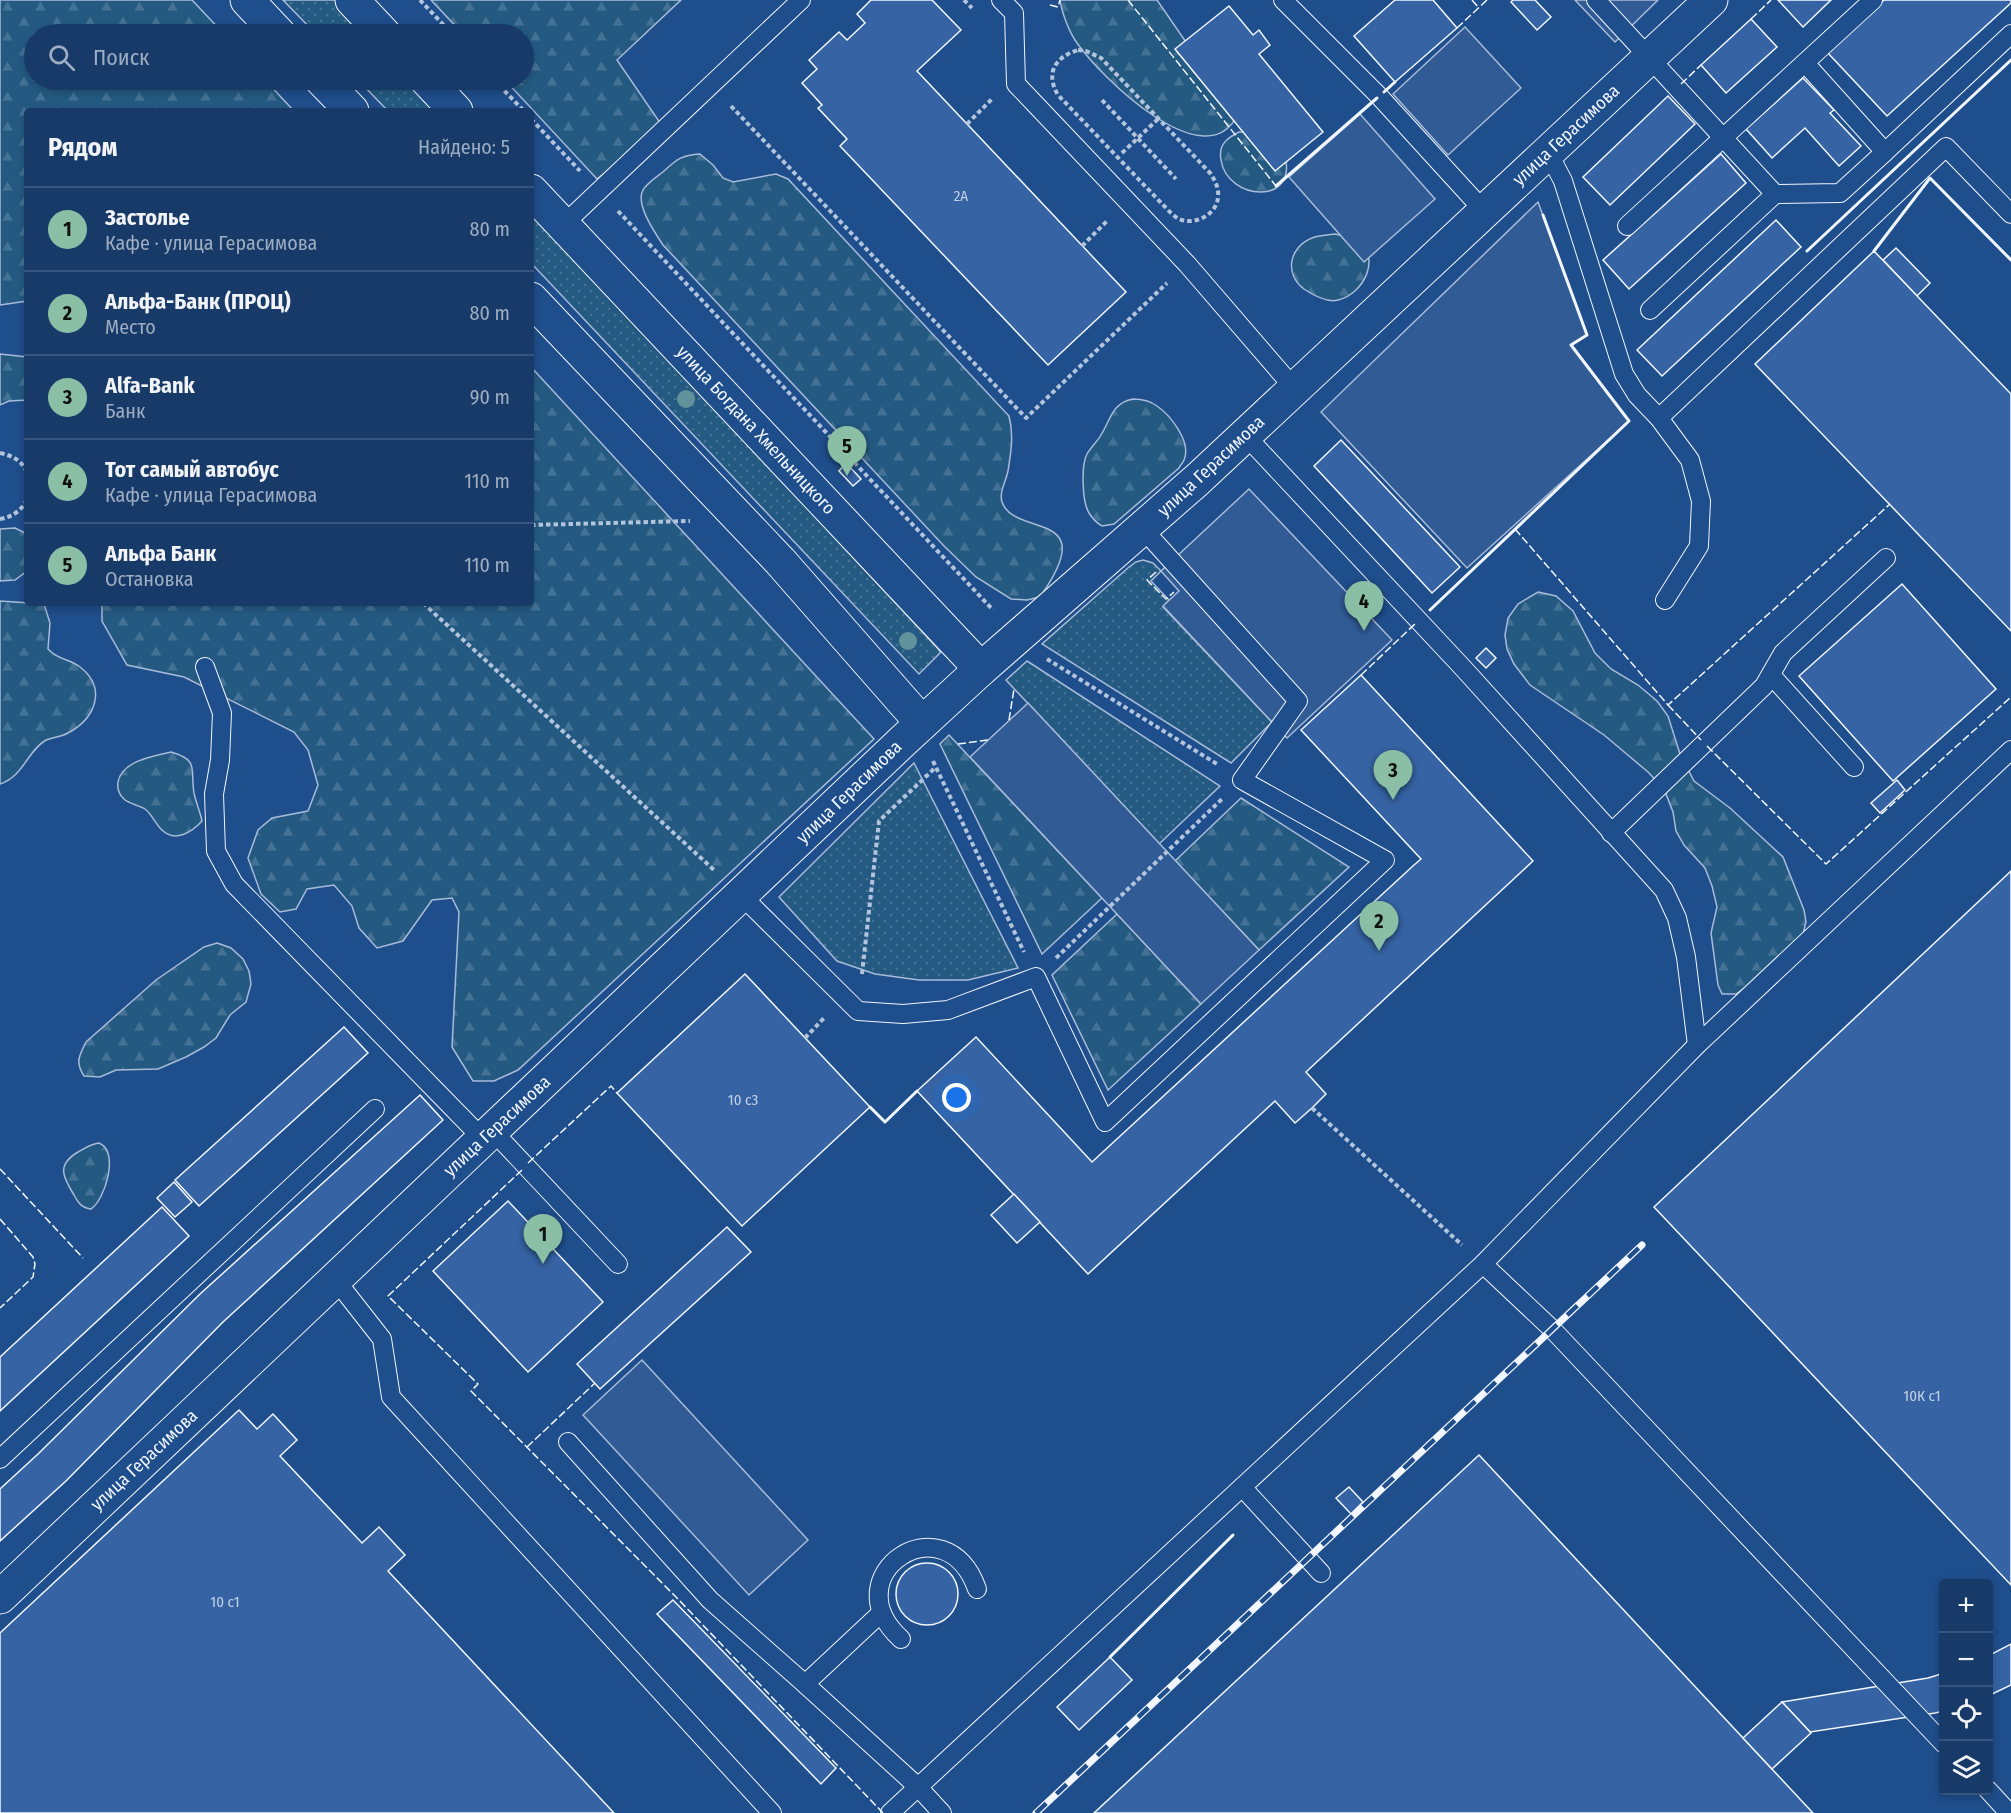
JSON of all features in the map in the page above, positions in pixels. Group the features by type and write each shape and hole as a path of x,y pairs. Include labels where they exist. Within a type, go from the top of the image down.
{"street":[{"path":"247,0 270,24"},
{"path":"352,0 375,24"},
{"name":"улица Герасимова","path":"0,1597 922,723 1143,529 1711,0"},
{"path":"332,90 349,108"},
{"path":"436,90 453,108"},
{"name":"улица Богдана Хмельницкого","path":"534,194 981,669"},
{"path":"534,302 780,561 922,723"}],"lane":[{"path":"563,225 801,0"},
{"path":"1001,0 1014,13 1016,84 1187,264 1294,388"},
{"path":"1283,0 1379,96 1484,211"},
{"path":"1596,0 1775,194"},
{"path":"1628,226 1874,0"},
{"path":"1650,310 1775,194 1840,194 2011,34"},
{"path":"1805,63 1885,152"},
{"path":"1659,418 1947,147 2011,214"},
{"path":"1548,152 1563,181 1624,375 1637,395 1659,418 1690,460 1701,501 1699,546 1665,600"},
{"path":"1245,435 1464,669 1664,890 1677,918 1686,957 1697,1045"},
{"path":"741,895 858,1011 903,1014 948,1010 1036,977 1105,1122 1385,860 1242,780 1298,701 1143,529"},
{"path":"1611,833 1764,686 1783,653 1886,558"},
{"path":"204,667 222,713 220,760 214,794 216,851 234,885 618,1264"},
{"path":"1771,675 1854,767"},
{"path":"890,1813 1483,1264 1697,1045 2011,750"},
{"path":"0,1459 375,1109"},
{"path":"1483,1264 1561,1338 1942,1741"},
{"path":"335,1279 382,1339 391,1398 772,1813"},
{"path":"568,1442 710,1600 918,1787 942,1813"},
{"path":"1242,1487 1321,1573"},
{"path":"901,1639 889,1628 881,1613 878,1596 881,1580 889,1566 902,1555 917,1548 933,1547 949,1552 962,1561 972,1573 977,1588"},
{"path":"805,1684 881,1613"},
{"path":"1992,1795 2009,1813"}],"path":[{"path":"420,0 443,24"},
{"path":"1078,50 1086,51 1101,58 1158,118 1211,174 1216,184 1219,198 1215,207 1199,220 1190,222 1178,219 1117,158 1058,95 1053,87 1053,70 1062,57 1078,50"},
{"path":"504,90 521,108"},
{"path":"967,124 999,92"},
{"path":"726,100 1026,418 1187,264"},
{"path":"1102,100 1176,179"},
{"path":"1117,158 1158,118"},
{"path":"534,122 1035,652 1242,780 1036,977 932,759"},
{"path":"1082,246 1114,215"},
{"path":"0,453 10,455 24,468"},
{"path":"0,519 18,512 24,504"},
{"path":"534,525 700,521"},
{"path":"426,606 741,895"},
{"path":"858,1011 879,821 936,767"},
{"path":"805,1038 826,1015"},
{"path":"1312,1108 1483,1264"}],"green space":[{"path":"0,0 192,0 215,24 24,24 24,90 274,90 291,108 24,108 24,301 0,305"},
{"path":"283,0 335,0 358,24 306,24"},
{"path":"431,0 681,0 617,60 663,127 597,179 534,111 534,108 531,108 514,90 534,90 534,24 454,24"},
{"path":"1060,0 1157,0 1237,116 1222,132 1201,136 1178,129 1153,115 1129,97 1089,58 1071,33"},
{"path":"368,90 418,90 435,108 385,108"},
{"path":"1239,132 1249,132 1284,152 1286,170 1282,182 1273,190 1261,192 1248,190 1236,184 1226,174 1220,155 1222,146"},
{"path":"700,154 723,178 733,182 776,174 788,179 1009,416 1011,450 1002,490 1002,502 1010,513 1049,530 1059,537 1062,550 1057,569 1040,597 1027,600 1011,599 976,577 944,546 663,245 644,210 641,196 643,190 676,161 689,155"},
{"path":"534,214 941,652 919,674 534,266"},
{"path":"1335,234 1357,240 1364,247 1369,265 1362,283 1347,296 1334,301 1320,298 1304,289 1294,276 1292,261 1294,254 1304,242 1317,236"},
{"path":"0,354 24,357 24,400 9,401 0,405"},
{"path":"534,370 874,739 518,1070 494,1081 473,1081 452,1047 459,912 452,898 432,900 403,941 377,948 359,928 352,906 334,885 307,889 296,909 280,912 261,894 248,858 258,830 272,818 308,811 318,785 308,750 294,732 184,677 127,665 102,621 102,606 534,606"},
{"path":"1133,399 1145,400 1162,410 1182,437 1186,453 1179,468 1114,524 1102,526 1089,513 1085,501 1083,484 1085,459 1116,408"},
{"path":"15,528 24,532 24,573 15,580 0,581 0,529"},
{"path":"1143,560 1153,563 1161,571 1151,581 1169,600 1163,607 1272,722 1231,763 1042,644 1129,567"},
{"path":"1538,592 1556,596 1573,611 1595,653 1611,669 1638,685 1657,701 1668,716 1680,754 1694,781 1730,808 1783,857 1804,910 1806,922 1803,934 1756,980 1736,994 1722,994 1718,985 1711,933 1717,907 1712,886 1705,868 1684,845 1676,831 1673,812 1664,789 1648,772 1604,735 1530,685 1514,664 1507,649 1505,635 1508,618 1518,604"},
{"path":"0,601 24,603 24,606 45,606 50,623 48,649 56,656 80,667 88,675 93,684 95,702 78,727 46,740 34,750 15,775 0,784"},
{"path":"1027,661 1220,786 1159,844 1006,680"},
{"path":"949,735 1102,898 1042,954 940,744"},
{"path":"171,752 190,762 194,793 202,821 193,829 178,836 167,834 145,809 124,799 118,787 121,775 132,764"},
{"path":"914,763 1018,968 968,980 919,980 875,974 837,961 779,897"},
{"path":"1241,798 1349,867 1259,950 1175,861"},
{"path":"1117,914 1201,1004 1108,1090 1052,975"},
{"path":"217,943 231,948 243,959 249,971 251,984 246,1002 230,1015 216,1038 186,1057 158,1069 116,1070 100,1077 84,1076 79,1059 86,1042 156,980 204,947"},
{"path":"99,1143 109,1155 108,1176 101,1196 91,1209 83,1206 77,1200 67,1183 64,1167 78,1152"}],"shaded area":[{"path":"1575,0 1658,0 1615,42"},
{"path":"1465,27 1521,88 1448,155 1393,94"},
{"path":"1360,114 1435,199 1364,262 1289,177"},
{"path":"1538,202 1587,335 1571,345 1629,421 1467,568 1321,412"},
{"path":"1249,489 1392,640 1287,738 1163,606 1179,591 1161,571"},
{"path":"1028,703 1259,950 1201,1004 970,757"},
{"path":"642,1360 808,1540 749,1595 583,1415"}],"building":[{"path":"871,0 932,0 961,30 917,71 1126,292 1048,365 840,146 847,139 818,108 822,105 802,83 817,69 809,60 839,32 847,40 865,23 857,14"},
{"path":"1395,0 1433,0 1457,28 1395,82 1354,36"},
{"path":"1513,0 1535,0 1551,17 1537,30 1511,2"},
{"path":"1778,0 1831,0 1803,27"},
{"path":"1884,0 2011,0 2011,3 1887,116 1827,52"},
{"path":"1229,6 1253,35 1259,30 1270,45 1259,54 1323,132 1275,171 1175,49"},
{"path":"1751,19 1777,47 1726,93 1701,65"},
{"path":"1803,78 1834,110 1830,113 1861,146 1839,166 1805,128 1772,158 1746,129"},
{"path":"1668,96 1695,124 1610,205 1583,177"},
{"path":"1721,154 1746,183 1629,289 1603,260"},
{"path":"1776,220 1801,247 1662,376 1637,350"},
{"path":"1896,248 1930,283 1917,296 1883,260"},
{"path":"1874,251 2011,394 2011,631 1755,364"},
{"path":"1341,440 1460,567 1432,593 1314,466"},
{"path":"846,463 861,479 853,486 839,471"},
{"path":"1902,584 1996,689 1893,781 1799,676"},
{"path":"1486,648 1496,658 1486,668 1476,658"},
{"path":"1361,675 1533,861 1306,1072 1326,1094 1312,1108 1295,1123 1275,1101 1088,1274 917,1091 976,1037 1092,1162 1421,859 1301,730"},
{"path":"1897,780 1905,790 1880,813 1871,803"},
{"path":"2011,871 2011,1585 1654,1207"},
{"path":"745,974 870,1107 742,1226 617,1093"},
{"path":"344,1027 368,1053 199,1206 175,1180"},
{"path":"420,1095 443,1120 223,1322 66,1481 0,1541 0,1489 200,1294"},
{"path":"174,1182 192,1202 175,1217 157,1198"},
{"path":"1014,1194 1040,1222 1017,1243 991,1215"},
{"path":"508,1201 603,1302 528,1372 433,1271"},
{"path":"162,1207 189,1236 0,1411 0,1357"},
{"path":"727,1227 751,1252 600,1389 577,1364"},
{"path":"239,1410 257,1429 273,1414 297,1440 280,1456 362,1543 379,1527 405,1555 388,1571 614,1813 0,1813 0,1633"},
{"path":"1479,1455 1813,1813 1094,1813"},
{"path":"1349,1487 1363,1502 1351,1514 1336,1498"},
{"path":"927,1563 949,1572 958,1594 949,1616 927,1625 905,1616 896,1594 905,1572"},
{"path":"673,1600 836,1768 821,1784 657,1614"},
{"path":"2011,1644 2011,1685 1993,1694 1993,1687 1993,1653"},
{"path":"1110,1657 1132,1680 1079,1730 1057,1707"},
{"path":"1939,1675 1939,1712 1810,1732 1782,1702"},
{"path":"1782,1702 1811,1733 1772,1769 1743,1738"}],"railway":[{"path":"1036,1813 1642,1245"}],"fence":[{"path":"1050,5 1058,7 1060,0"},
{"path":"1128,0 1276,186"},
{"path":"1472,0 1479,8"},
{"path":"1457,28 1487,0"},
{"path":"1751,19 1771,0"},
{"path":"1681,84 1701,65"},
{"path":"1515,529 1668,705 1890,504"},
{"path":"1156,572 1147,580 1166,599 1174,592"},
{"path":"1361,675 1416,623"},
{"path":"1009,720 1014,689"},
{"path":"1707,746 1826,864 2011,697"},
{"path":"1668,705 1701,740"},
{"path":"958,744 988,740"},
{"path":"528,1163 611,1086 617,1093"},
{"path":"0,1169 83,1258"},
{"path":"522,1170 388,1296 478,1384 471,1391 676,1597 883,1813"},
{"path":"0,1219 33,1257 35,1264 33,1277 0,1308"},
{"path":"527,1447 595,1383"}],"wall":[{"path":"1807,251 2011,60"},
{"path":"1384,92 1395,82"},
{"path":"1276,186 1377,98"},
{"path":"1874,251 1930,178 2011,260"},
{"path":"1430,610 1629,421 1571,345 1587,335 1543,215"},
{"path":"870,1107 885,1122 917,1091"},
{"path":"1110,1657 1233,1535"}],"place":[{"name":"Альфа Банк","path":"847,476"},
{"name":"Тот самый автобус","path":"1364,631"},
{"name":"Alfa-Bank","path":"1393,800"},
{"name":"Альфа-Банк (ПРОЦ)","path":"1379,951"},
{"name":"Застолье","path":"543,1264"}]}
